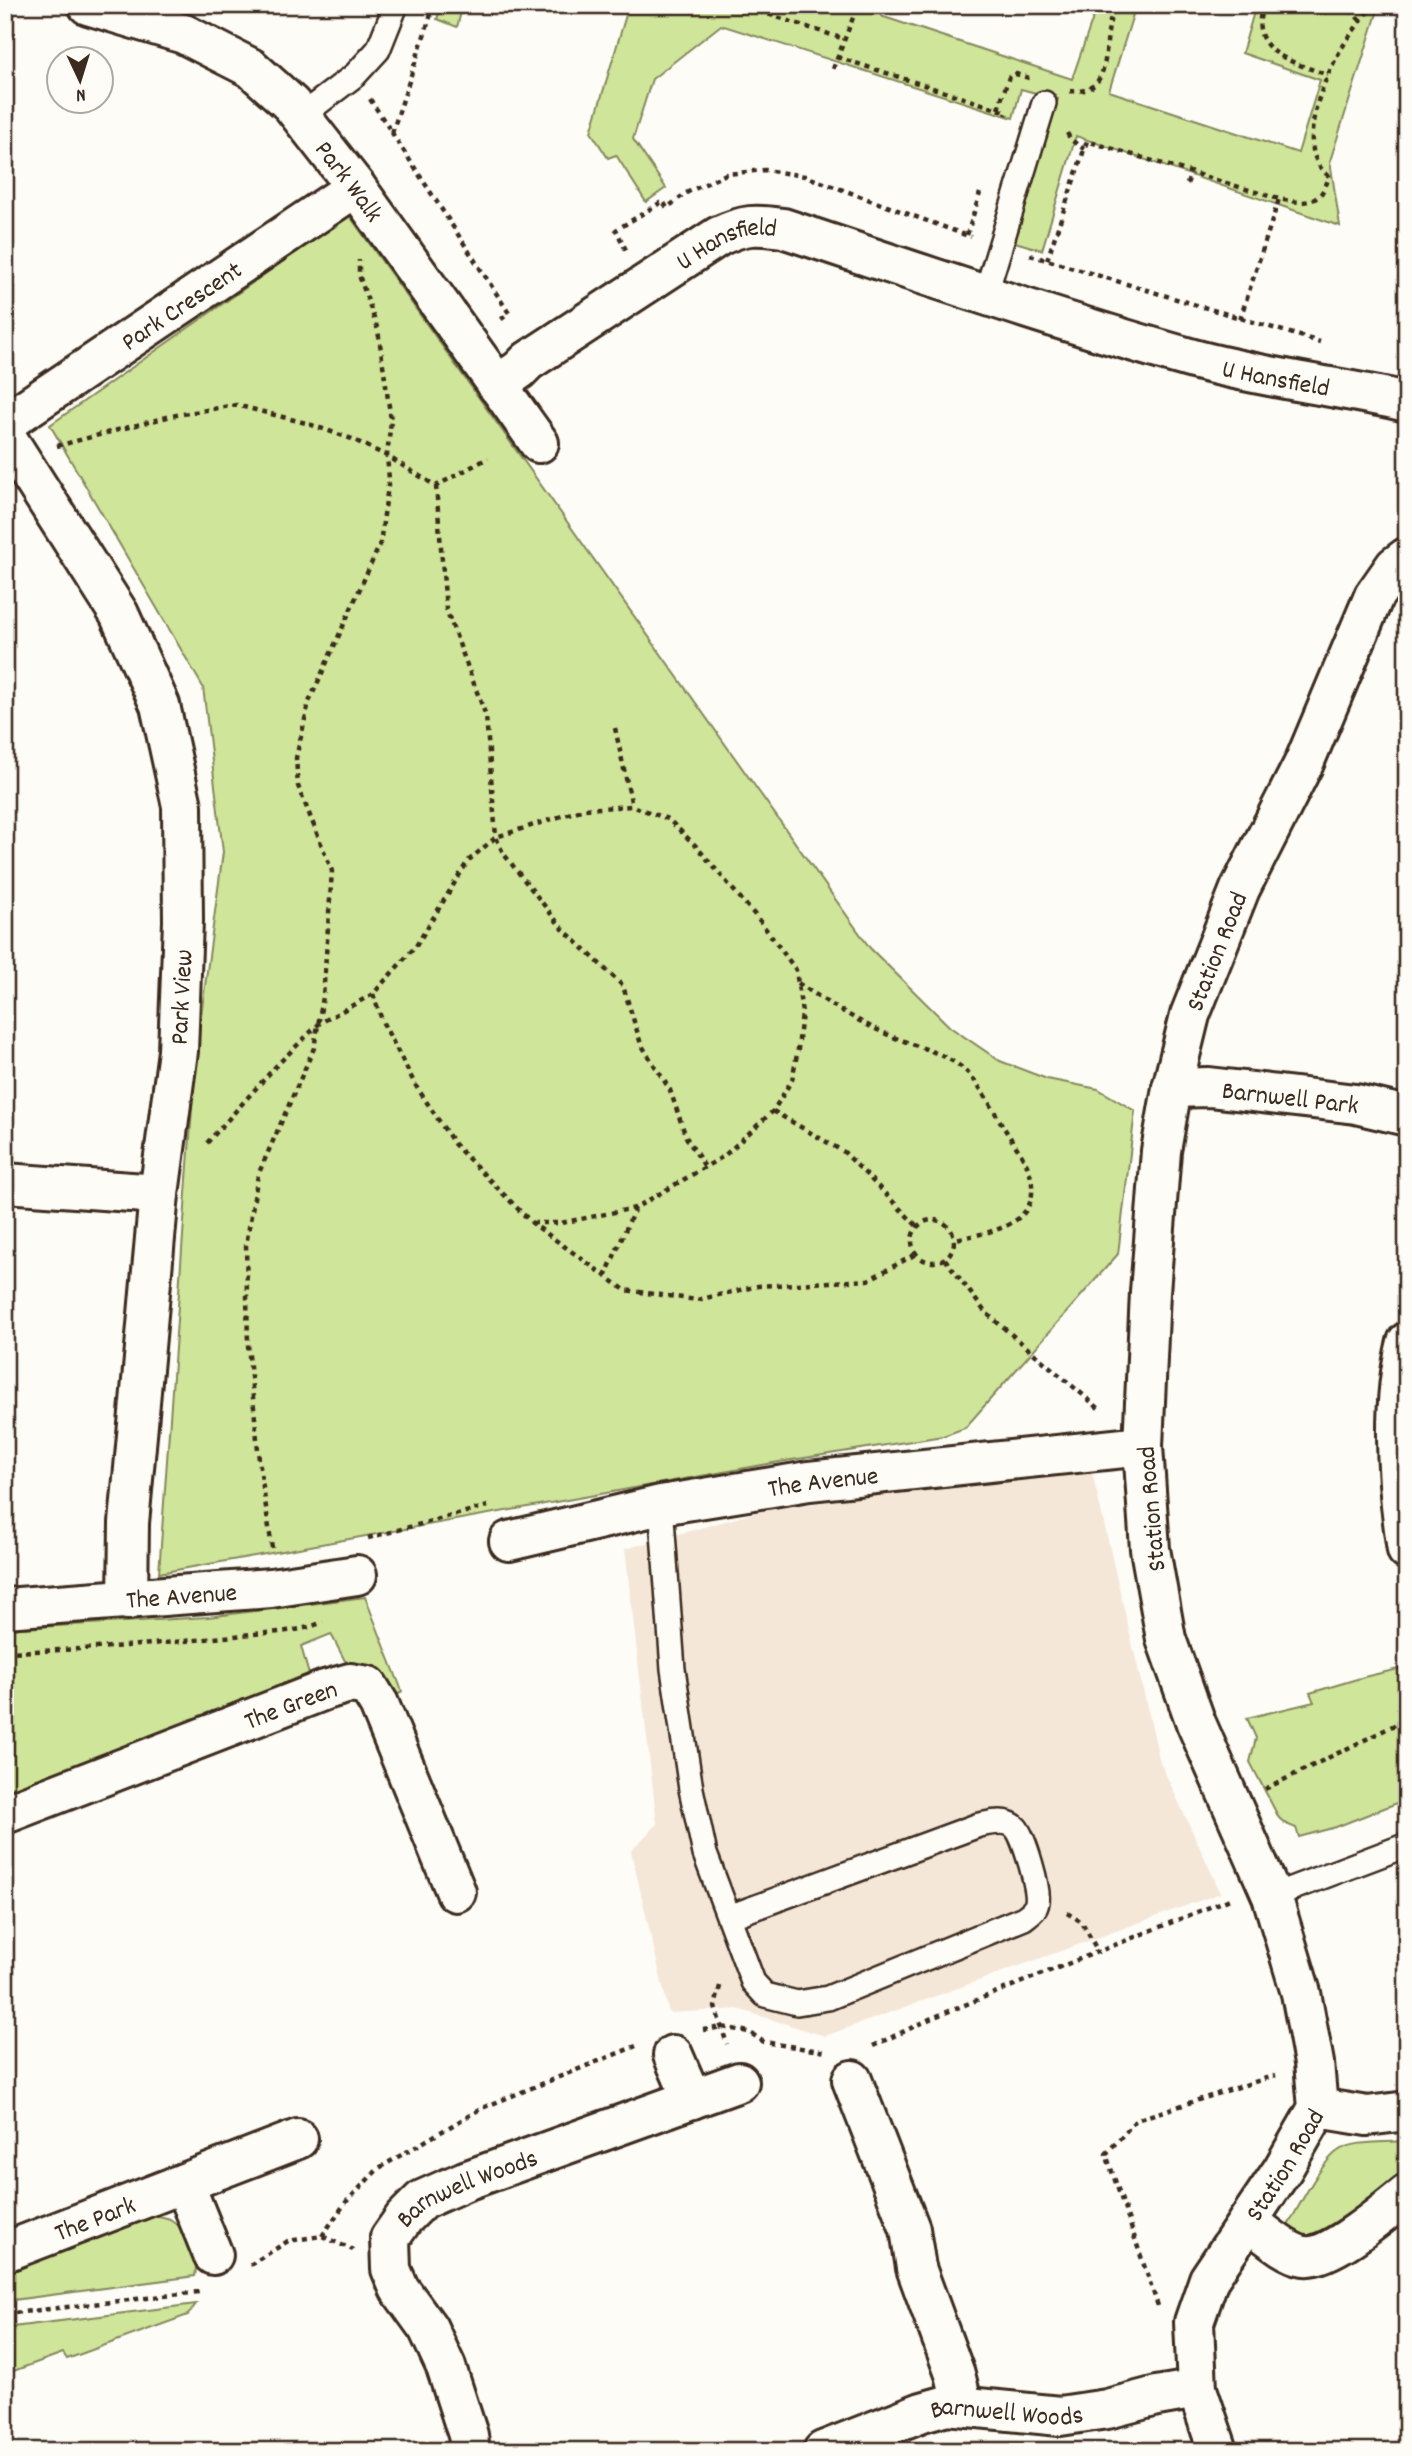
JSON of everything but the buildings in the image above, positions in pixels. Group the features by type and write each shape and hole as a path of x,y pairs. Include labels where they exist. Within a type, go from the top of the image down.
{"street":[{"name":"Park Walk","path":"88,5 184,34 251,68 291,104 356,187 539,443"},
{"name":"Park Crescent","path":"5,423 356,187"},
{"name":"U Hansfield","path":"498,385 528,361 719,236 755,224 783,228 985,296 1195,359 1407,402"},
{"name":"Park View","path":"5,435 119,614 160,705 182,806 183,921 178,1051 161,1180 128,1523 128,1600"},
{"name":"Station Road","path":"1218,2451 1197,2389 1194,2322 1209,2279 1283,2169 1318,2108 1314,2063 1301,1993 1269,1890 1196,1723 1166,1639 1150,1549 1143,1446 1150,1292 1161,1151 1172,1088 1190,1015 1240,889 1304,763 1374,596 1395,566 1407,557"},
{"name":"Barnwell Park","path":"1172,1088 1209,1087 1356,1104 1403,1104"},
{"path":"5,1183 161,1180"},
{"path":"1407,1342 1399,1370 1398,1463 1400,1505 1407,1550"},
{"name":"The Avenue","path":"509,1541 661,1505 809,1481 1143,1446"},
{"name":"The Avenue","path":"5,1608 277,1587 357,1575"},
{"name":"The Green","path":"5,1814 325,1690 350,1683 369,1686 379,1704 456,1892"},
{"path":"670,2043 692,2099"},
{"path":"849,2060 910,2229 916,2268 955,2374 963,2406"},
{"name":"Barnwell Woods","path":"470,2451 468,2435 446,2367 428,2328 399,2288 391,2269 390,2238 404,2218 422,2200 454,2186 739,2082"},
{"path":"1318,2108 1367,2116 1407,2111"},
{"name":"The Park","path":"5,2252 298,2139"},
{"path":"184,2183 213,2255"},
{"path":"1248,2221 1296,2253 1307,2256 1323,2253 1364,2228 1407,2194"},
{"name":"Barnwell Woods","path":"823,2451 922,2412 947,2405 997,2412 1060,2416 1107,2409 1197,2389"}],"lane":[{"path":"300,116 355,75 378,50 396,5"},
{"path":"985,296 1048,91"},
{"path":"661,1505 673,1669 691,1789 705,1854 753,1982 765,1995 797,2003 828,1998 1024,1918 1037,1905 1038,1893 1030,1860 1016,1828 1008,1823 995,1822 979,1825 729,1917"},
{"path":"1269,1890 1407,1845"}],"path":[{"path":"392,133 434,5"},
{"path":"740,5 844,39"},
{"path":"833,69 858,5"},
{"path":"1264,5 1260,15 1261,33 1268,48 1283,58 1328,75"},
{"path":"1341,5 1347,7 1361,21"},
{"path":"998,109 1009,77 1016,74 1048,91 1073,92 1086,90 1097,84 1102,74 1115,6 1138,12"},
{"path":"1047,260 1087,141 1279,199 1302,203 1318,198 1325,191 1329,176 1319,169 1315,162 1310,135 1328,75 1341,49 1368,11"},
{"path":"837,57 1007,111 1003,124"},
{"path":"355,75 509,313 498,320 528,361"},
{"path":"1187,184 1191,173"},
{"path":"967,236 983,186"},
{"path":"1240,319 1279,199"},
{"path":"277,1587 259,1460 248,1345 246,1245 258,1175 314,1048 320,1023 332,871 298,786 296,758 309,702 380,544 389,479 387,456 391,420 384,368 378,330 359,275 358,250"},
{"path":"53,447 171,416 236,405 306,423 352,439 387,456 407,471 436,486"},
{"path":"436,486 488,458"},
{"path":"436,486 446,609 486,716 496,837 503,853 562,928 623,986 641,1044 670,1090 686,1137 705,1167"},
{"path":"615,728 632,806"},
{"path":"161,1180 186,1165 276,1066 320,1023 373,994 416,946 468,861 496,837 584,809 632,806 668,819 695,845 760,920 796,971 802,1013 792,1080 773,1111 724,1156 635,1208 561,1223 532,1223"},
{"path":"798,983 833,1007 890,1036 946,1058 968,1073 1018,1150 1031,1179 1032,1195 1024,1215 1004,1228 955,1239"},
{"path":"373,994 383,1023 416,1086 455,1145 532,1223 625,1290 697,1300 758,1286 868,1280 916,1254"},
{"path":"773,1111 844,1152 918,1227"},
{"path":"605,1277 635,1208"},
{"path":"932,1219 944,1222 952,1230 955,1239 952,1253 946,1259 931,1263 922,1260 911,1243 913,1233 918,1227 932,1219"},
{"path":"946,1259 985,1312 1143,1446"},
{"path":"1234,1805 1407,1719"},
{"path":"322,2236 346,2202 379,2168 482,2108 722,2027 749,2032 764,2042 849,2060 932,2018 1098,1952 1269,1890"},
{"path":"1037,1905 1072,1914 1082,1922 1098,1952"},
{"path":"739,2082 715,2007 722,1978 740,1948"},
{"path":"1194,2322 1163,2320 1107,2154 1136,2120 1314,2063"}],"shaded area":[{"path":"1091,1468 1160,1762 1221,1893 825,2036 738,2009 669,2013 631,1851 657,1824 625,1549 765,1510"}],"green space":[{"path":"442,5 463,5 457,27 437,19"},
{"path":"629,5 884,5 881,16 1072,79 1096,9 1086,5 1136,5 1109,91 1298,153 1320,80 1242,53 1256,5 1379,7 1330,161 1340,226 1076,136 1042,250 1015,242 1058,99 1021,89 1013,118 721,25 652,79 633,139 666,188 646,202 616,155 608,158 591,132"},
{"path":"349,215 870,948 950,1027 1000,1061 1047,1079 1098,1089 1135,1111 1118,1254 965,1428 943,1436 779,1462 159,1573 196,1053 223,852 203,687 50,425"},
{"path":"365,1597 402,1691 398,1695 376,1672 345,1661 331,1634 301,1646 309,1675 295,1688 5,1798 5,1629 208,1617"},
{"path":"1407,1667 1407,1799 1336,1827 1299,1837 1296,1828 1279,1818 1250,1762 1256,1738 1247,1718 1314,1702 1310,1693"},
{"path":"1403,2141 1403,2168 1375,2200 1307,2243 1286,2229 1317,2176 1338,2151 1361,2144"},
{"path":"152,2215 170,2219 182,2229 193,2252 195,2276 5,2301 5,2271"},
{"path":"196,2304 188,2315 67,2359 63,2353 5,2374 5,2328"}]}
